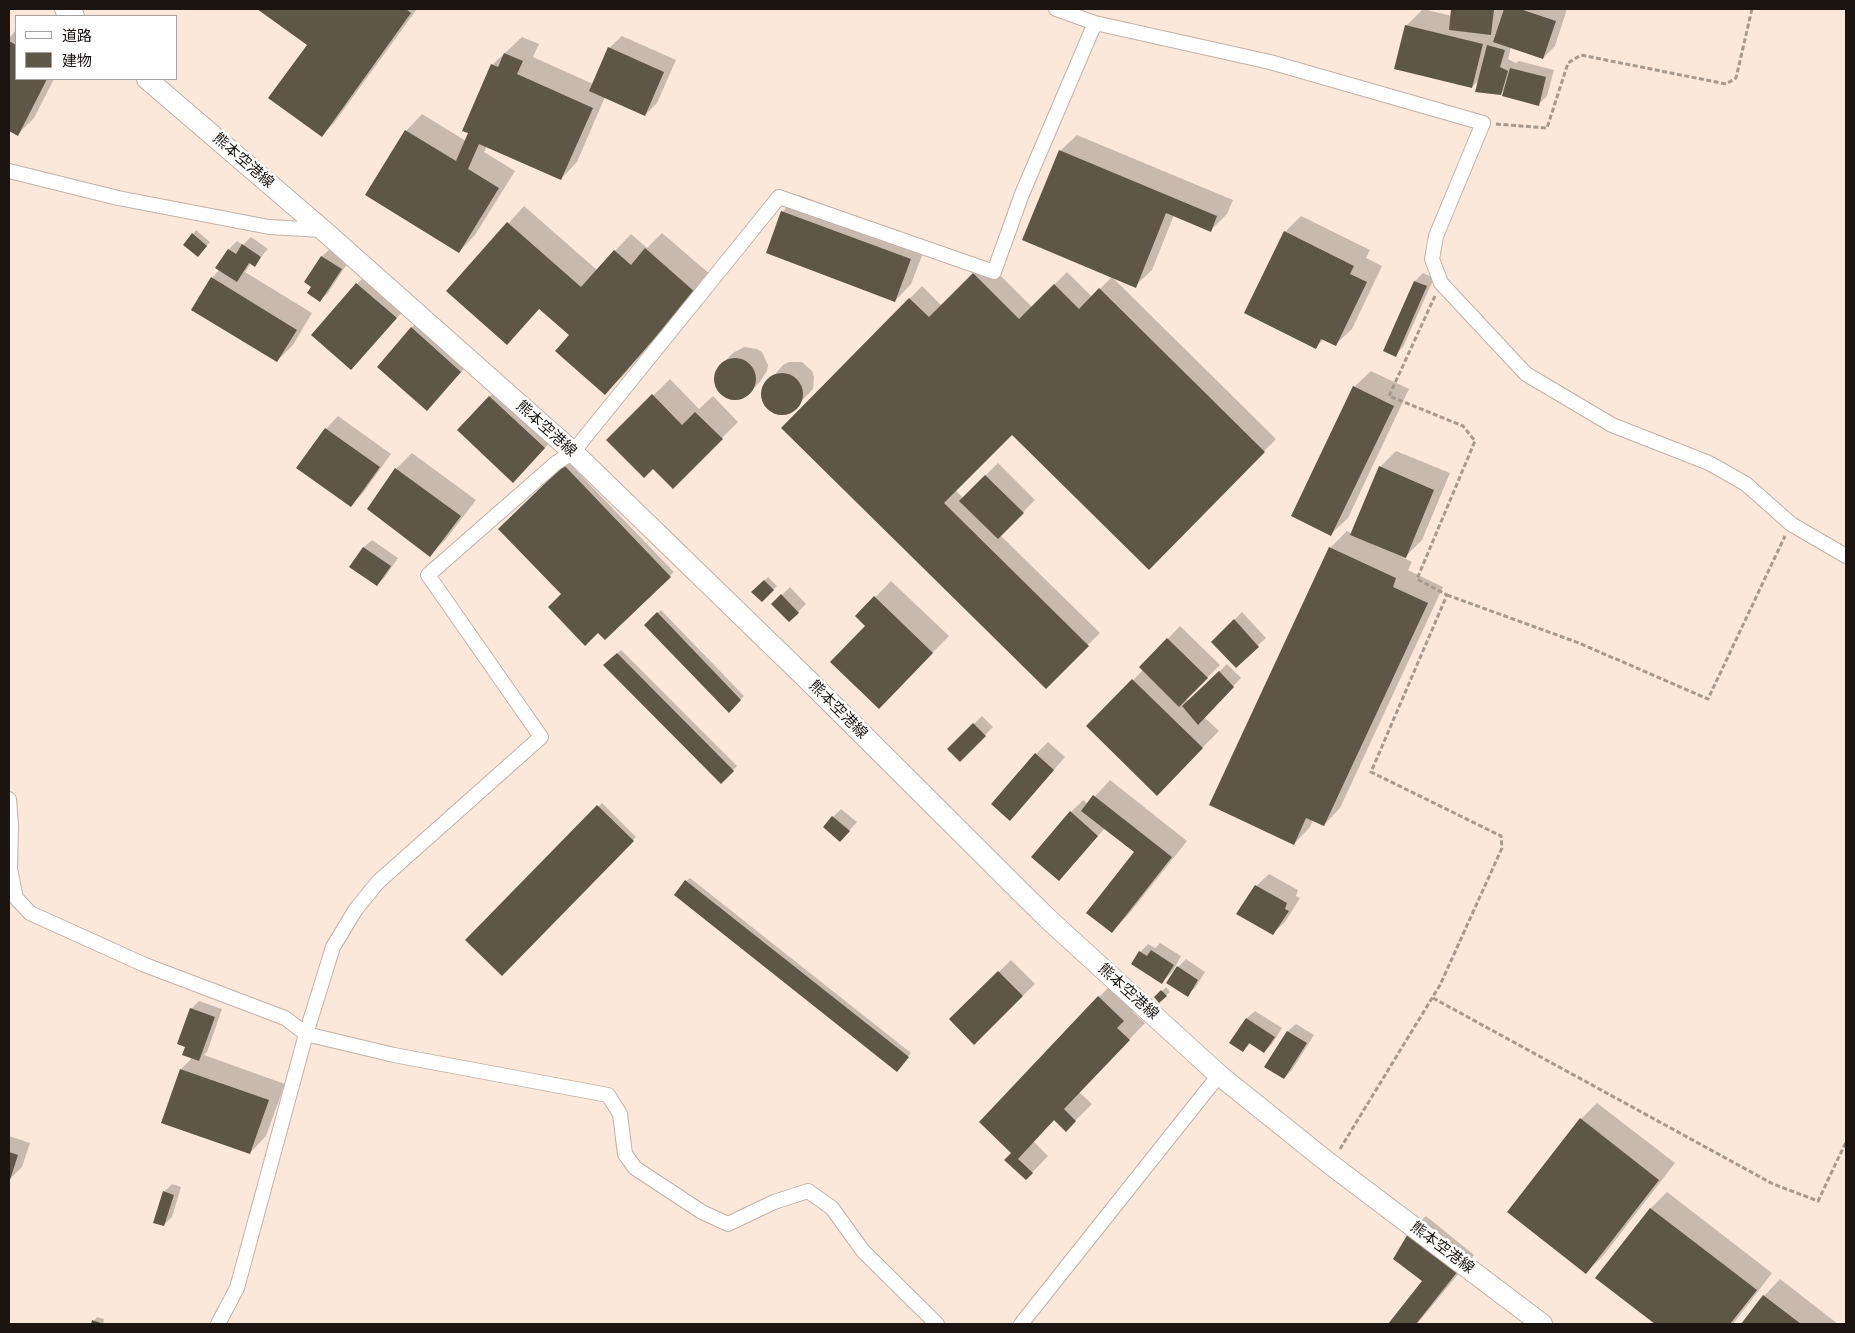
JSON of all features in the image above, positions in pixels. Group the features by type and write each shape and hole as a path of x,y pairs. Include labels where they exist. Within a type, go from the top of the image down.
{"main road":[{"name":"熊本空港線","path":"148,80 323,230 573,452 818,690 1047,918 1219,1075 1330,1164 1542,1324"}],"street":[{"path":"1056,9 1095,23 1270,62 1483,123 1436,236 1432,259 1441,283 1526,374 1612,424 1709,463 1746,484 1791,524 1846,556"},
{"path":"218,1324 237,1288 306,1034 333,947 356,909 378,882 541,737 428,576 556,464 573,452 779,197 994,272 1022,194 1095,23"},
{"path":"9,171 118,198 268,227 323,230"},
{"path":"9,798 11,824 10,869 16,898 30,913 145,965 285,1018 306,1034 394,1055 608,1095 620,1114 625,1154 635,1168 702,1212 728,1224 774,1202 808,1191 832,1208 863,1251 937,1324"},
{"path":"1021,1324 1219,1075"}],"path":[{"path":"1483,123 1546,128 1568,62 1581,55 1726,84 1736,78 1752,9"},
{"path":"1441,283 1389,396 1463,426 1475,441 1417,579 1447,595 1579,643 1708,699 1791,524"},
{"path":"1330,1164 1433,998 1502,848 1501,836 1371,772 1447,595"},
{"path":"1433,998 1773,1184 1818,1200 1846,1142"}],"building":[{"path":"257,9 406,9 411,13 322,137 268,98 307,45"},
{"path":"1451,9 1494,9 1491,35 1449,30"},
{"path":"1504,9 1520,9 1556,21 1543,59 1493,42"},
{"path":"1405,25 1483,44 1472,88 1394,69"},
{"path":"9,41 15,44 15,80 46,80 18,136 9,131"},
{"path":"1487,45 1505,50 1500,67 1508,71 1501,95 1475,92"},
{"path":"608,47 664,72 645,116 589,91"},
{"path":"504,53 523,61 517,74 593,108 561,180 479,144 468,169 499,188 459,253 365,195 405,130 456,161 468,133 462,131 491,64 498,67"},
{"path":"1510,68 1546,77 1539,106 1502,96"},
{"path":"1059,150 1217,216 1211,232 1166,213 1136,288 1022,240"},
{"path":"781,211 911,259 895,302 766,253"},
{"path":"507,222 581,287 614,250 631,265 645,248 695,292 605,395 555,351 569,335 539,309 507,345 446,291"},
{"path":"1284,231 1354,266 1350,274 1367,282 1336,346 1321,339 1316,349 1244,313"},
{"path":"192,233 207,246 198,257 183,245"},
{"path":"242,244 261,257 255,267 249,263 237,282 215,268 228,249 236,254"},
{"path":"321,256 342,269 320,302 307,293 311,287 304,282"},
{"path":"973,273 1019,319 1054,284 1079,309 1099,288 1265,452 1149,570 1012,435 944,503 1089,646 1046,689 781,428 909,298 929,317"},
{"path":"211,277 297,330 277,362 191,310"},
{"path":"1414,281 1427,286 1396,357 1383,351"},
{"path":"356,283 397,318 351,370 311,335"},
{"path":"411,327 461,372 427,411 377,367"},
{"path":"735,358 750,364 756,379 750,394 735,400 720,394 714,379 720,364"},
{"path":"778,373 786,373 797,379 803,394 797,409 786,415 778,415 767,409 761,398 761,390 767,379"},
{"path":"1353,386 1394,406 1331,536 1291,516"},
{"path":"652,394 682,425 695,412 723,439 673,489 653,469 644,478 606,440"},
{"path":"489,396 545,448 513,483 457,430"},
{"path":"325,428 380,467 351,507 296,468"},
{"path":"564,465 671,577 605,640 598,633 585,646 548,607 561,594 498,529"},
{"path":"1379,466 1434,490 1406,558 1350,535"},
{"path":"395,468 461,516 430,557 367,509"},
{"path":"985,475 1024,513 998,539 959,501"},
{"path":"363,547 391,566 377,586 349,567"},
{"path":"1329,547 1396,578 1393,587 1428,603 1324,826 1306,818 1294,845 1209,805"},
{"path":"764,580 774,590 762,602 751,592"},
{"path":"781,594 799,613 789,622 771,604"},
{"path":"874,596 933,653 879,709 830,662 865,626 855,616"},
{"path":"657,612 741,700 729,713 644,625"},
{"path":"1234,619 1259,647 1236,668 1211,642"},
{"path":"1167,638 1208,678 1179,707 1139,667"},
{"path":"617,653 734,771 721,784 603,665"},
{"path":"1219,671 1234,687 1198,725 1182,706"},
{"path":"1132,679 1203,748 1157,796 1086,726"},
{"path":"973,723 986,736 960,762 947,749"},
{"path":"1035,753 1054,770 1010,821 991,804"},
{"path":"1093,795 1172,857 1112,933 1086,913 1134,852 1081,811"},
{"path":"597,805 634,841 502,976 465,940"},
{"path":"1070,811 1098,836 1059,881 1031,857"},
{"path":"832,816 850,831 840,842 823,827"},
{"path":"685,880 909,1057 897,1072 674,895"},
{"path":"1255,885 1287,903 1285,909 1289,911 1273,935 1236,914"},
{"path":"1151,950 1174,965 1162,984 1131,964 1139,951 1147,956"},
{"path":"1177,966 1198,980 1188,997 1166,983"},
{"path":"998,971 1023,996 974,1045 949,1019"},
{"path":"1161,990 1167,996 1159,1003 1154,997"},
{"path":"1098,996 1124,1021 1117,1028 1130,1040 1064,1109 1076,1121 1066,1132 1054,1120 1018,1159 1033,1173 1026,1180 1004,1160 1011,1153 979,1122"},
{"path":"190,1008 215,1017 199,1061 182,1055 185,1047 177,1044"},
{"path":"1246,1018 1275,1037 1264,1053 1249,1043 1243,1052 1229,1043"},
{"path":"1287,1031 1307,1043 1284,1079 1264,1067"},
{"path":"180,1069 269,1100 250,1154 161,1123"},
{"path":"1580,1118 1659,1180 1586,1274 1507,1212"},
{"path":"9,1152 18,1155 9,1183"},
{"path":"163,1191 174,1195 164,1226 153,1223"},
{"path":"1650,1208 1757,1290 1730,1324 1655,1324 1595,1278"},
{"path":"1409,1232 1458,1271 1416,1324 1388,1324 1422,1281 1393,1259"},
{"path":"1763,1295 1801,1324 1741,1324"},
{"path":"92,1320 104,1324 91,1324"}]}
